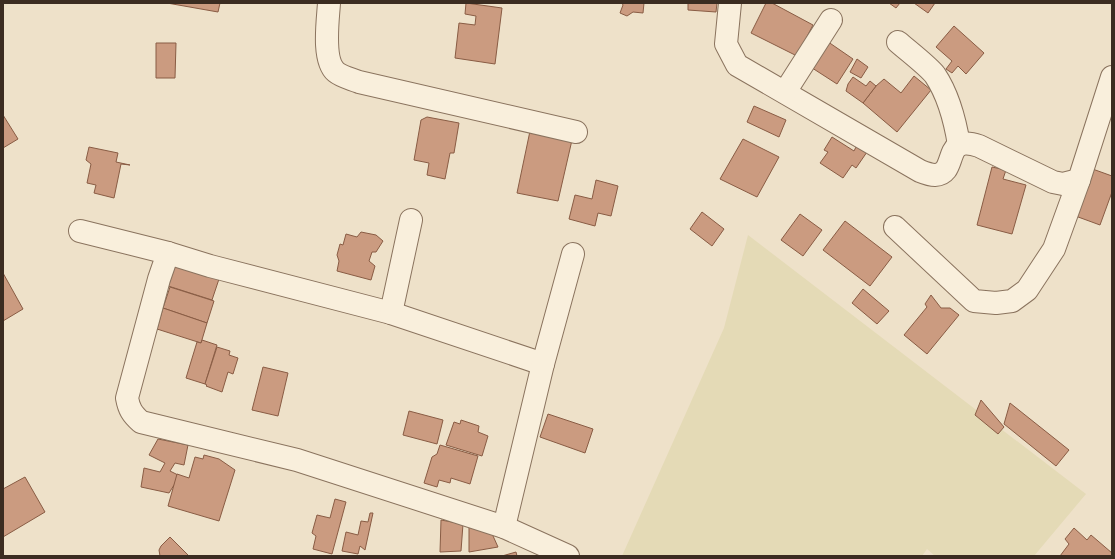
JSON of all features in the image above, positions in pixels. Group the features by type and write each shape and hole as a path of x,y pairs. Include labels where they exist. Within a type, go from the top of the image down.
{"street":[{"path":"329,3 327,56 336,72 359,82 576,132"},
{"path":"730,3 726,44 737,65 920,171 931,175 937,175 945,171 955,148 959,145 969,143 979,146 1053,182 1063,184 1079,180"},
{"path":"785,92 831,20"},
{"path":"898,42 934,74 950,103 956,125 959,145"},
{"path":"895,227 974,301 996,303 1012,302 1027,290 1054,249 1079,180 1112,78"},
{"path":"391,313 410,220"},
{"path":"80,231 391,313 543,364"},
{"path":"168,253 159,279 127,398 128,408 141,422 297,460 504,527 568,556"},
{"path":"504,527 543,364 573,254"}],"shaded area":[{"path":"748,235 1086,494 1034,556 935,556 927,549 922,556 622,556 724,328"}],"building":[{"path":"167,3 220,3 218,12"},
{"path":"466,3 502,8 495,64 455,58 459,23 475,25 476,16 465,14"},
{"path":"622,3 644,3 643,13 633,12 627,16 620,13 623,5"},
{"path":"688,3 717,3 716,12 688,10"},
{"path":"766,3 772,3 813,25 797,56 751,33"},
{"path":"889,3 900,3 896,8"},
{"path":"914,3 935,3 928,13"},
{"path":"954,26 984,53 966,74 958,66 952,73 946,69 952,61 936,47"},
{"path":"821,37 853,59 837,84 806,64"},
{"path":"156,43 176,43 175,78 156,78"},
{"path":"857,59 868,67 861,78 850,72"},
{"path":"914,76 931,90 897,132 863,103 876,86 884,79 901,93"},
{"path":"853,77 866,86 870,81 876,86 863,103 846,91 848,84"},
{"path":"754,106 786,120 779,137 747,122"},
{"path":"3,115 18,139 3,148"},
{"path":"427,117 459,123 454,153 450,153 445,179 427,175 429,163 414,160 421,120"},
{"path":"530,131 572,140 558,201 517,193"},
{"path":"832,137 854,151 857,145 867,152 856,168 852,165 843,178 820,163 828,152 824,150"},
{"path":"743,139 779,157 757,197 720,179"},
{"path":"89,147 118,153 116,162 130,165 121,164 114,198 94,193 96,185 87,183 91,164 86,160"},
{"path":"992,167 1006,170 1003,179 1026,185 1012,234 977,225"},
{"path":"1087,167 1112,176 1112,192 1100,225 1070,214"},
{"path":"596,180 618,186 611,216 598,213 595,226 569,219 575,195 592,199"},
{"path":"702,212 724,229 712,246 690,229"},
{"path":"800,214 822,230 803,256 781,240"},
{"path":"845,221 892,257 870,286 823,250"},
{"path":"361,232 376,235 383,241 376,252 372,252 369,261 375,266 371,280 337,271 339,261 337,255 340,244 343,245 346,234 357,237"},
{"path":"172,260 220,276 212,300 165,285"},
{"path":"3,273 23,309 3,321"},
{"path":"170,287 214,301 207,323 163,308"},
{"path":"863,289 889,311 877,324 852,303"},
{"path":"931,295 941,308 950,308 959,315 927,354 904,335 927,307 925,304"},
{"path":"163,308 207,323 201,343 157,329"},
{"path":"202,340 217,345 205,384 186,378 197,342 201,343"},
{"path":"217,347 230,351 229,355 238,358 233,374 228,372 222,392 206,386 207,385 205,384"},
{"path":"263,367 288,373 278,416 252,410"},
{"path":"981,400 1004,427 998,434 975,415"},
{"path":"1010,403 1069,450 1056,466 1004,424"},
{"path":"409,411 443,420 437,444 403,435"},
{"path":"548,414 593,429 585,453 540,437"},
{"path":"461,420 479,426 478,432 488,436 482,456 446,445 454,422 460,424"},
{"path":"158,439 188,445 184,465 175,463 170,471 178,475 176,482 169,493 141,487 144,468 160,472 165,463 149,455"},
{"path":"440,445 478,456 470,484 451,478 450,483 439,480 437,487 424,483 432,457 437,454"},
{"path":"204,455 219,459 235,470 219,521 168,506 177,474 189,478 195,457 203,459"},
{"path":"25,477 45,512 3,537 3,489"},
{"path":"335,499 346,502 332,554 313,549 316,536 312,533 317,515 330,518"},
{"path":"370,513 373,513 365,550 360,546 358,554 342,551 346,532 358,535 361,521 368,522"},
{"path":"441,520 463,524 461,551 440,552"},
{"path":"469,525 489,527 498,547 469,552"},
{"path":"1074,528 1087,540 1091,535 1112,553 1112,555 1060,556 1069,544 1065,539"},
{"path":"170,537 189,556 160,556 159,550 161,546"},
{"path":"516,552 517,556 502,556"}]}
